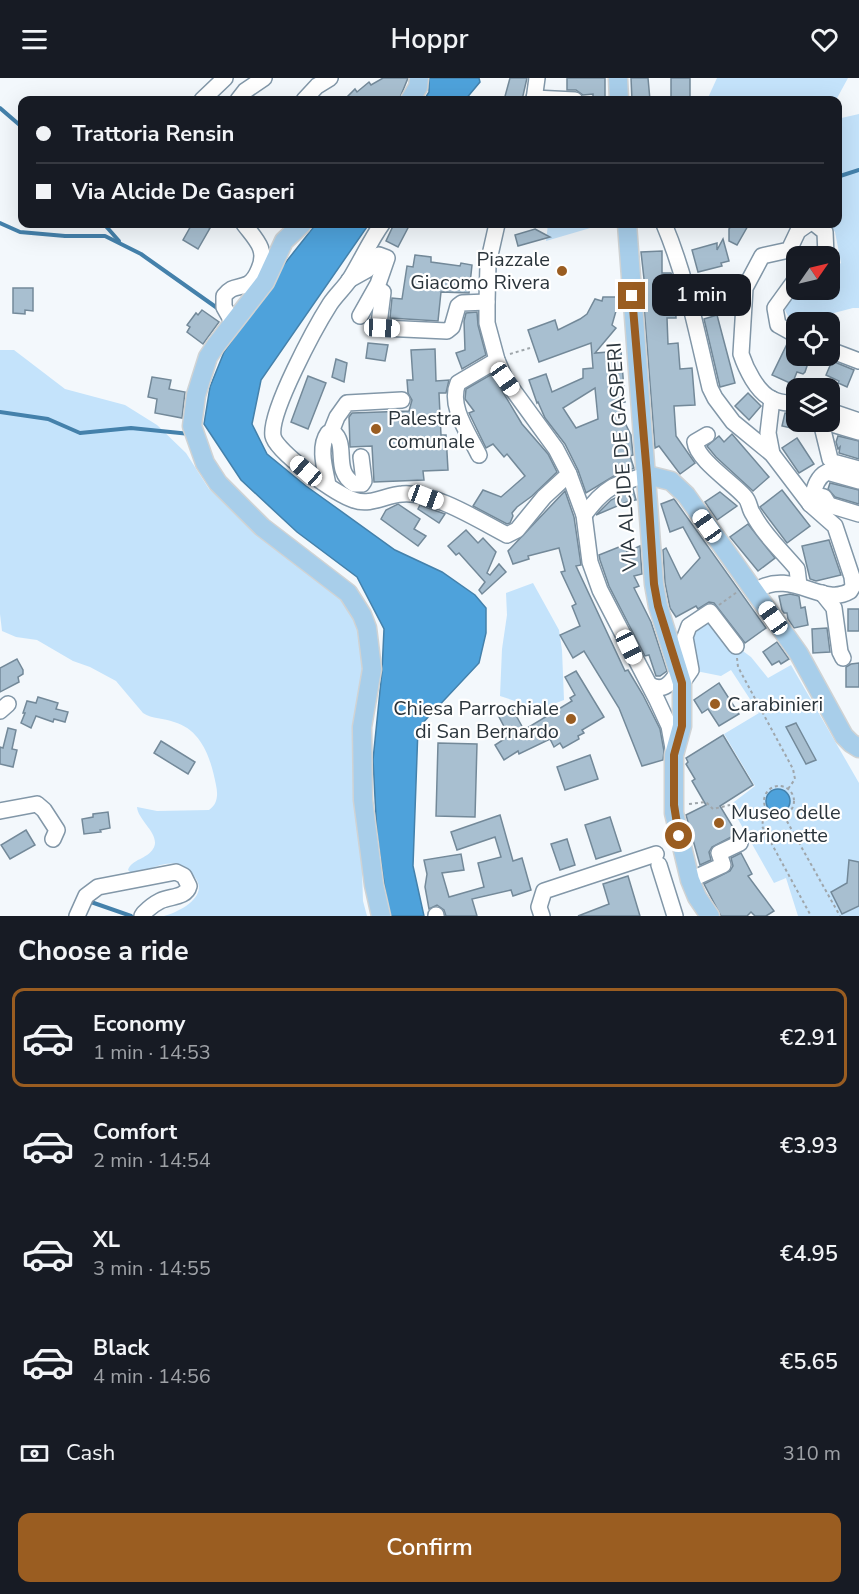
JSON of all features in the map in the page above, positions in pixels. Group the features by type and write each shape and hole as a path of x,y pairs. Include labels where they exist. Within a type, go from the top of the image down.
{"main road":[{"path":"412,96 418,87 419,78"},
{"path":"618,78 619,96"},
{"path":"298,228 284,242 265,282 208,357 196,395 192,426 205,463 218,483 262,527 348,593 362,615 367,628 372,669 362,727 363,800 374,885 381,916"},
{"name":"VIA ALCIDE DE GASPERI","path":"627,228 654,584 658,606 680,677 682,726 674,755 674,805 690,880 697,897 710,916"},
{"path":"647,475 671,481 686,495 799,654 844,736 859,748"}],"street":[{"path":"206,96 225,78"},
{"path":"241,96 264,78"},
{"path":"308,96 317,86 330,78"},
{"path":"534,96 537,78"},
{"path":"233,322 224,307 224,296 231,288 248,284 262,262 260,243 247,228"},
{"path":"380,228 350,280 331,303 302,355 282,399 273,428 277,446 306,471 348,498 359,502 371,502 404,494 426,497 461,510 507,535 517,530 544,497 569,474"},
{"path":"496,228 488,264 487,323 497,360 505,379 556,449 569,474 584,515 590,562 600,590 669,726 674,755"},
{"path":"666,228 686,289 710,388 715,398 733,422 772,454 810,504 824,518 831,521 838,531 853,586 850,591 840,595 822,593 785,582 752,587"},
{"path":"786,402 772,399 763,392 752,377 741,354 745,288 762,256 789,250 798,231 802,228"},
{"path":"820,228 825,232 826,246"},
{"path":"350,280 367,270 379,255 387,258 378,284 360,316"},
{"path":"383,292 379,324 382,328 447,331 453,327 458,306 462,303 487,302"},
{"path":"786,293 775,308 778,325 786,329"},
{"path":"840,354 859,361"},
{"path":"479,454 460,417 455,392 458,383 497,360"},
{"path":"772,399 768,433 772,454"},
{"path":"328,485 324,462 324,442 339,413 347,403 402,400"},
{"path":"840,414 859,421"},
{"path":"840,426 859,432"},
{"path":"331,432 338,436 343,474 354,484 362,484 364,481 361,457"},
{"path":"823,432 830,459 833,462 859,469"},
{"path":"707,435 696,442 696,448 746,498 751,512 785,558 797,569 799,585"},
{"path":"810,504 817,481 827,472 859,481"},
{"path":"584,515 603,491 647,475"},
{"path":"810,504 820,496 824,497 829,505 859,514"},
{"path":"822,593 834,608 840,652 843,658"},
{"path":"650,685 655,688 664,688 691,670 685,637 689,626 710,612 736,646"},
{"path":"0,811 37,804 44,810 57,830 53,839"},
{"path":"690,880 723,865 719,853 740,843"},
{"path":"542,916 539,907 544,891 632,863 657,860 675,916"},
{"path":"77,916 86,896 98,887 176,872 184,876 189,886 188,891 163,900 144,912 142,916"}],"path":[{"path":"497,360 530,348"},
{"path":"710,612 752,587"},
{"path":"736,646 738,667 793,769 795,779 788,789"},
{"path":"765,809 776,817 784,816 792,809 794,802 788,789 775,787 767,792 763,800 765,809 762,826 811,916"},
{"path":"674,805 706,802 713,809 730,805"},
{"path":"784,816 840,916"}],"shaded area":[{"path":"717,78 848,78 838,96 709,96"},
{"path":"859,114 859,308 838,312 786,312 789,300 840,300 840,246 838,246 832,228 842,228 842,118"},
{"path":"548,228 590,228 546,241"},
{"path":"0,350 14,350 65,389 125,405 157,425 186,453 209,489 347,601 356,624 363,662 357,717 363,901 367,916 164,916 192,902 199,889 198,882 193,875 182,866 172,863 131,873 128,870 133,863 147,855 155,844 152,833 141,818 137,807 157,811 209,810 217,799 214,775 204,747 184,726 143,713 116,681 90,667 73,661 37,640 16,637 2,631 0,614"},
{"path":"533,583 559,630 564,700 532,712 524,711 518,702 500,696 502,649 507,615 506,593"},
{"path":"710,612 736,646 751,657 768,678 791,665 859,783 859,916 798,916 786,878 774,883 730,805 755,786 724,734 759,713 731,670 721,676 691,670 689,626"}],"water":[{"path":"429,78 479,78 480,82 468,96 426,96 429,92"},
{"path":"313,228 366,228 261,380 252,424 267,454 306,486 395,550 442,572 475,595 486,608 486,633 479,663 418,728 413,866 424,916 389,916 377,835 373,760 384,629 357,577 297,532 241,480 204,424 210,387 224,352 282,267"},
{"path":"778,789 783,790 789,796 789,806 783,812 778,813 773,812 767,806 766,801 767,796 773,790"}],"building":[{"path":"383,78 408,78 401,96 348,96 355,89 357,92 369,82 371,85"},
{"path":"510,78 527,78 523,96 505,96"},
{"path":"567,78 605,78 605,96 583,95 576,90 567,90"},
{"path":"631,78 648,78 650,96 632,96"},
{"path":"671,78 690,78 690,96 671,96"},
{"path":"190,228 210,228 198,249 183,240"},
{"path":"392,228 408,228 398,247 386,241"},
{"path":"747,228 737,245 729,241 729,229"},
{"path":"535,229 550,237 518,246 515,235"},
{"path":"723,239 729,261 721,263 722,266 698,272 692,250 717,243 717,250"},
{"path":"662,251 662,273 671,273 677,293 675,293 676,318 667,318 668,344 678,343 680,369 692,368 695,405 674,406 676,436 695,463 680,474 659,446 655,448 644,306 647,306 641,252"},
{"path":"415,255 431,257 431,262 460,266 461,263 472,265 469,293 441,292 438,321 390,318 392,298 402,299 407,266 413,267"},
{"path":"13,288 33,288 33,311 25,310 25,314 13,313"},
{"path":"603,297 620,297 612,325 616,328 595,353 621,351 625,402 615,403 631,435 633,455 630,456 634,468 614,476 586,493 565,444 545,418 529,380 546,374 552,392 583,378 583,369 593,368 591,343 539,362 528,330 555,320 558,330 587,314 595,299 602,301","holes":["595,388 598,419 576,428 563,408"]},
{"path":"202,310 219,322 203,344 187,332 190,327 187,325 196,313 198,315"},
{"path":"477,312 486,355 462,369 456,353 465,350 466,313"},
{"path":"717,315 735,383 720,387 704,319"},
{"path":"368,343 388,345 385,361 366,358"},
{"path":"786,346 786,366 807,366 803,374 797,372 794,378 786,378 786,381 772,375"},
{"path":"435,349 436,381 449,380 446,393 439,393 441,435 446,435 448,470 423,471 424,480 374,482 372,446 350,447 349,417 352,413 409,411 412,400 408,393 407,380 413,380 411,350"},
{"path":"336,359 347,363 344,382 332,377"},
{"path":"840,364 854,370 847,387 840,384 840,378 826,375 830,366"},
{"path":"492,374 522,424 548,454 557,472 517,507 512,513 510,523 507,524 473,506 483,490 501,497 525,476 507,454 504,457 493,444 486,448 469,413 474,411 465,399 466,389"},
{"path":"308,376 326,383 308,429 291,422"},
{"path":"152,377 171,380 169,389 185,392 182,418 155,413 157,399 148,397"},
{"path":"748,393 761,406 749,420 735,406"},
{"path":"785,413 786,413 786,427 782,426"},
{"path":"732,434 769,477 753,491 707,446 719,436 724,442"},
{"path":"838,436 859,441 859,459 839,453 840,447 838,449 836,442"},
{"path":"797,438 814,464 799,473 782,448"},
{"path":"830,483 859,490 859,504 835,497 828,489"},
{"path":"633,489 636,500 596,515 611,500"},
{"path":"782,490 810,526 787,543 760,507"},
{"path":"565,491 574,517 581,565 576,566 625,671 628,670 660,729 664,751 663,760 642,766 619,708 584,651 573,658 560,635 580,626 572,606 576,604 561,572 565,571 559,548 528,556 529,559 513,564 508,551"},
{"path":"720,492 737,506 717,520 705,502"},
{"path":"674,499 766,628 745,643 714,603 709,602 698,609 696,606 676,617 670,608 665,583 663,550 666,548 681,579 700,558 683,527 670,532 661,504"},
{"path":"398,504 420,519 414,529 426,536 418,546 381,519 386,510"},
{"path":"420,505 445,514 439,523 418,509"},
{"path":"748,524 775,558 758,571 730,537"},
{"path":"466,530 478,543 483,538 496,552 487,573 490,575 499,564 506,572 482,594 479,590 485,582 459,553 456,555 448,546"},
{"path":"829,540 841,575 816,581 810,579 802,546"},
{"path":"624,545 627,552 640,546 642,574 634,576 639,586 634,588 651,622 667,671 660,676 656,676 649,655 645,656 609,586 600,560 599,555"},
{"path":"790,594 799,596 801,608 805,607 808,625 794,628 787,613 782,610 779,596"},
{"path":"848,609 859,609 859,631 848,631"},
{"path":"827,628 830,652 813,653 812,629"},
{"path":"777,642 789,659 781,664 779,661 772,665 763,652"},
{"path":"17,659 23,670 23,674 18,677 19,682 0,692 0,668"},
{"path":"859,663 859,687 846,687 846,667"},
{"path":"576,671 604,717 582,730 584,733 578,736 579,739 563,748 560,743 554,747 550,739 519,754 518,751 504,760 495,745 509,736 498,715 512,708 524,730 572,701 570,698 575,695 565,677"},
{"name":"Carabinieri","path":"719,683 739,714 719,726 708,709 702,713 694,700"},
{"path":"38,697 58,703 56,709 68,712 65,722 54,719 53,722 36,716 31,728 21,723 27,701 36,703"},
{"path":"796,723 816,760 806,764 786,727"},
{"path":"8,728 16,730 12,749 17,750 13,767 0,764 0,747 3,748"},
{"path":"723,735 753,785 720,806 737,834 712,847 709,852 711,860 700,865 686,815 706,805 692,781 695,779 686,764 688,762 686,758"},
{"path":"161,741 195,762 188,774 154,753"},
{"path":"438,743 477,744 475,817 436,816"},
{"path":"590,755 598,779 565,790 557,767"},
{"path":"108,812 110,828 100,830 101,832 84,834 82,819 93,817 93,814"},
{"path":"500,815 513,861 522,858 531,890 513,896 511,890 472,899 477,916 446,916 444,910 437,905 429,909 424,860 461,854 464,870 442,873 449,897 484,887 478,863 501,857 495,837 457,850 451,832"},
{"path":"610,817 621,851 596,859 585,825"},
{"path":"26,830 35,845 10,859 1,845"},
{"path":"567,839 575,865 560,870 551,844"},
{"path":"741,853 752,874 748,876 774,911 766,916 755,916 751,912 747,916 721,916 704,884 730,871 733,866 731,858"},
{"path":"849,860 859,862 859,906 842,914 831,892 847,883"},
{"path":"628,876 640,916 578,916 609,904 603,884"}],"waterway":[{"path":"0,108 18,124"},
{"path":"842,175 859,170"},
{"path":"0,223 20,232 65,236 105,236 141,254 220,310"},
{"path":"108,228 119,241"},
{"path":"0,412 48,419 80,433 131,428 190,434"},
{"path":"91,902 131,916"}],"place":[{"name":"Piazzale Giacomo Rivera","path":"562,271"},
{"name":"Palestra comunale","path":"376,429"},
{"name":"Carabinieri","path":"715,704"},
{"name":"Chiesa Parrochiale di San Bernardo","path":"571,719"},
{"name":"Museo delle Marionette","path":"719,823"}],"route":[{"path":"632,296 654,584 658,606 682,683 683,694 682,726 674,755 674,813 679,836"}]}
